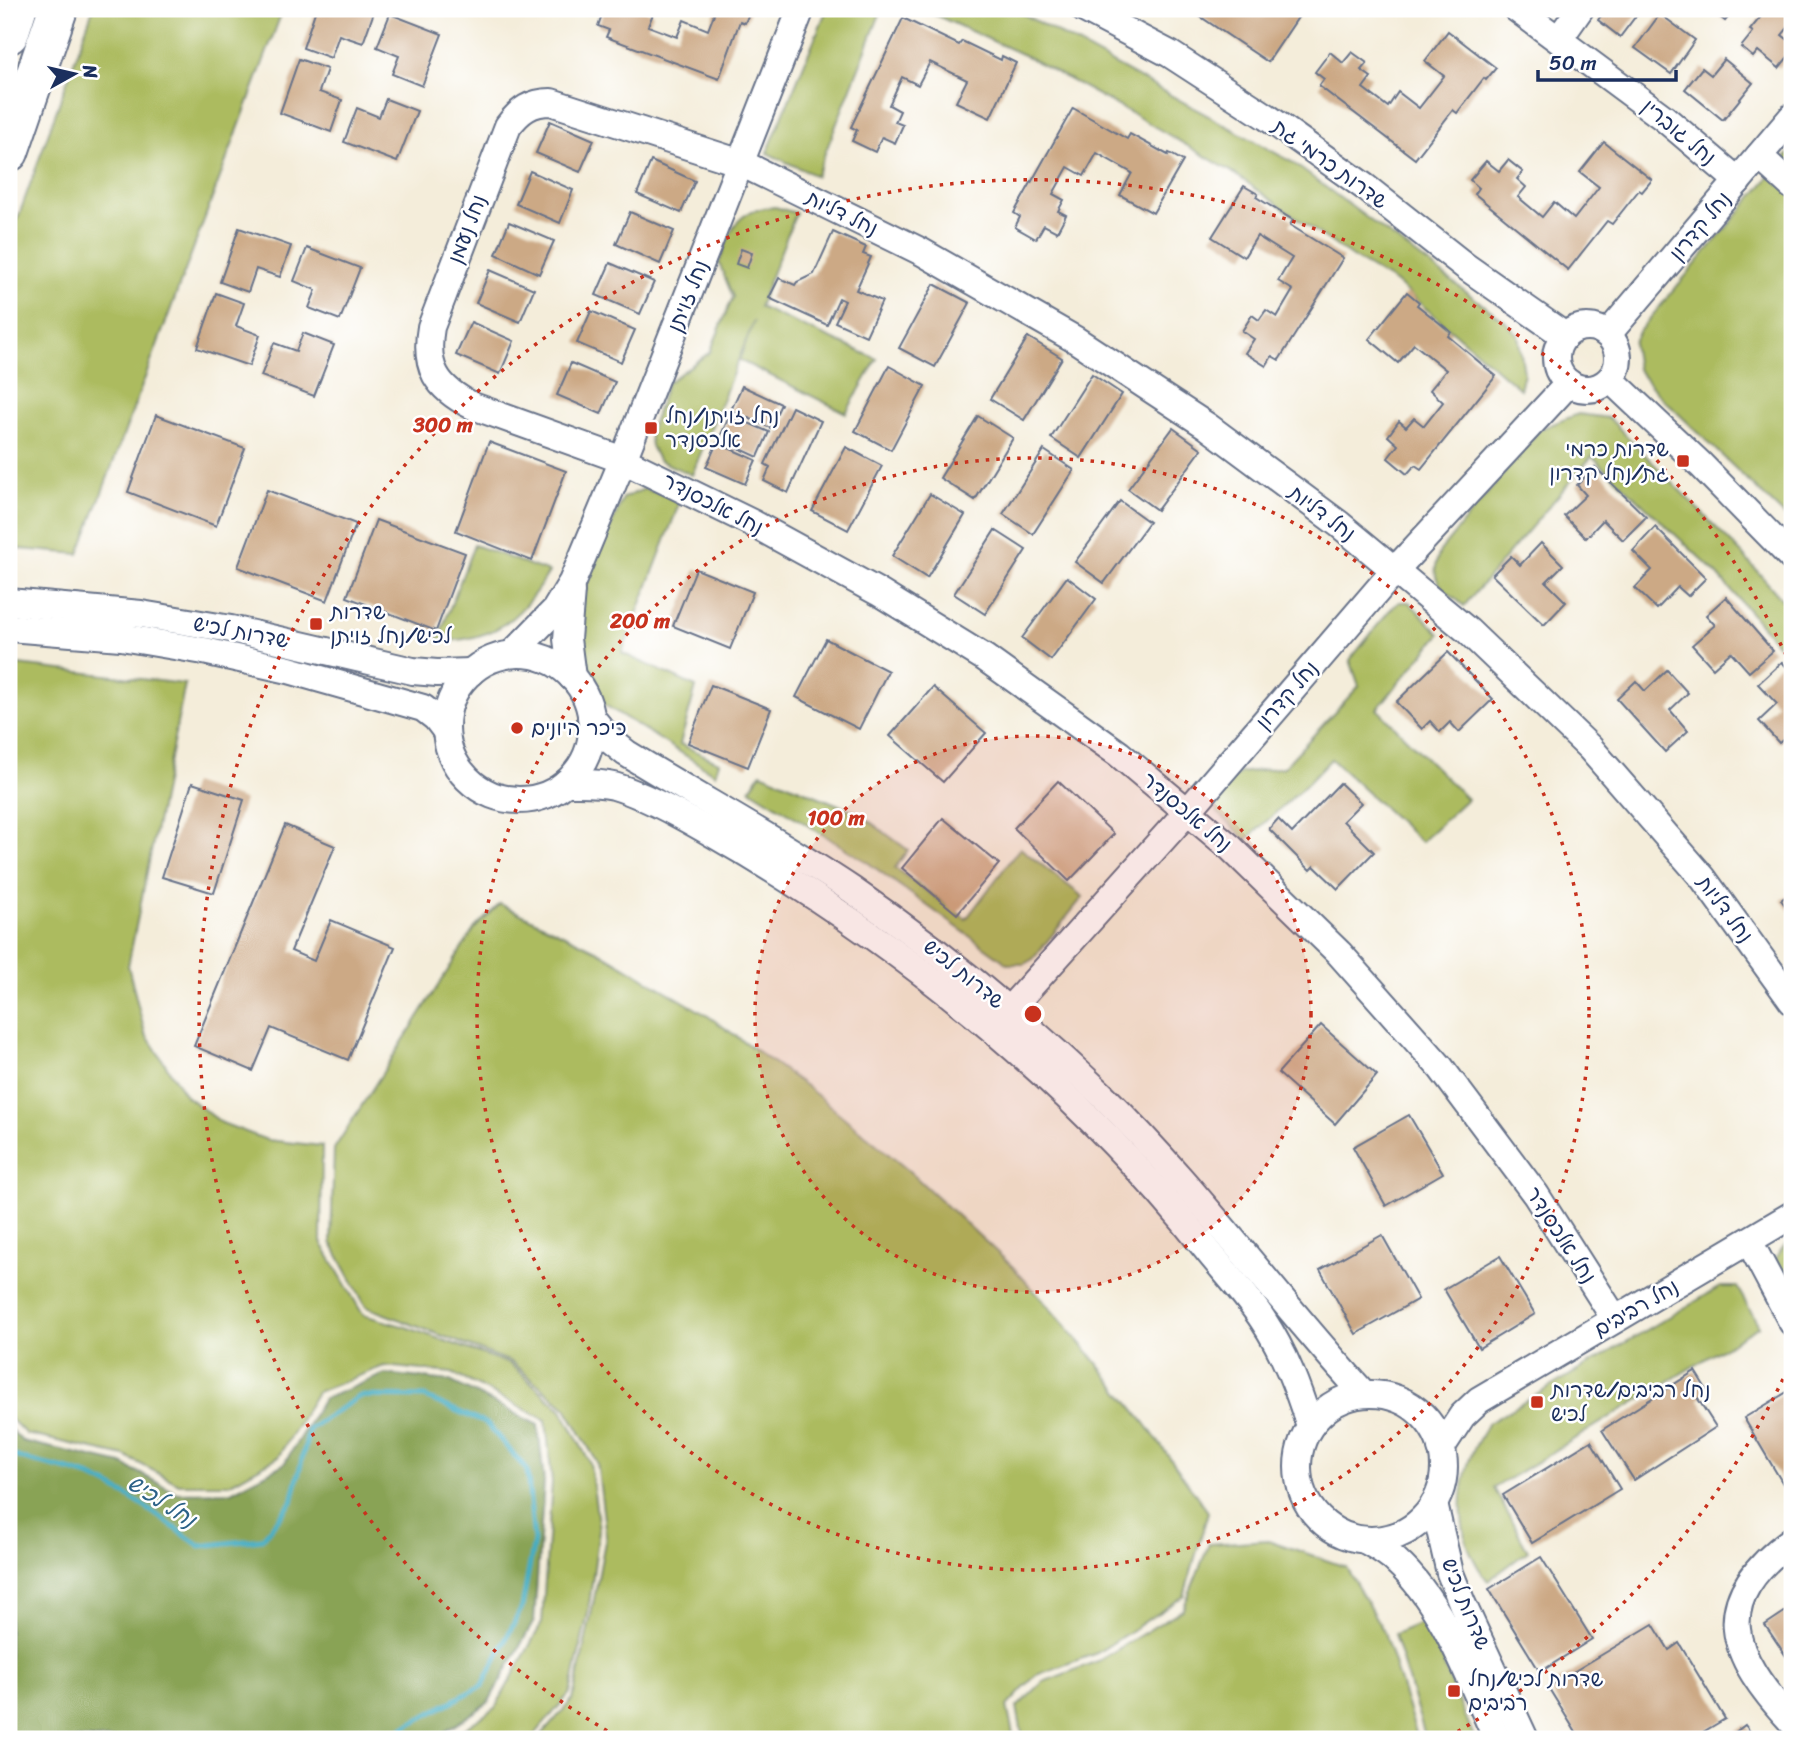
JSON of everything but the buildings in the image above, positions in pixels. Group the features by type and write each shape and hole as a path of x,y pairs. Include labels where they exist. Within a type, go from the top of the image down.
{"highway":[{"path":"9,34 17,9"},
{"path":"9,152 58,9"}],"street":[{"name":"נחל זויתן","path":"512,654 555,610 572,582 624,460 801,9"},
{"name":"שדרות כרמי גת","path":"1084,9 1170,54 1267,117 1365,187 1465,266 1565,336"},
{"name":"נחל גוברין","path":"1517,9 1664,118 1738,181"},
{"path":"1559,39 1580,9"},
{"name":"נחל נעמן","path":"624,460 466,402 441,384 431,366 431,327 501,140 508,126 524,108 533,104 551,103 741,163"},
{"name":"נחל קדרון","path":"1608,334 1792,117"},
{"path":"1759,156 1792,186"},
{"name":"נחל דליות","path":"741,163 922,252 1076,340 1208,426 1339,524 1468,631 1590,748 1703,878 1792,1000"},
{"path":"1591,327 1608,334 1618,351 1617,371 1611,380 1595,389 1577,388 1562,377 1556,360 1560,343 1565,336 1573,330 1591,327"},
{"path":"1611,380 1701,464 1792,558"},
{"name":"נחל קדרון","path":"1009,1010 1188,811 1395,570 1569,383"},
{"name":"נחל אלכסנדר","path":"624,460 752,523 878,592 1001,668 1119,754 1231,848 1339,953 1441,1068 1536,1195 1615,1319"},
{"name":"נחל זויתן","path":"572,582 567,639 572,677"},
{"name":"שדרות לכיש","path":"9,602 141,614 230,629 413,671 458,674 471,672"},
{"name":"שדרות לכיש","path":"9,628 121,637 204,651 289,670 423,708 436,718 446,731"},
{"path":"512,654 549,660 572,677 586,699 591,717 591,741 586,757 566,783 536,799 513,800 491,794 471,782 456,764 446,731 454,694 471,672 495,658 512,654"},
{"name":"שדרות לכיש","path":"591,717 611,741 626,753 745,822 850,889 910,931 1009,1010 1095,1088 1156,1151 1203,1204 1291,1313 1364,1394"},
{"name":"שדרות לכיש","path":"566,783 615,786 660,806 732,845 885,944 1007,1042 1138,1168 1263,1319 1292,1372 1310,1426"},
{"name":"נחל רביבים","path":"1441,1448 1462,1416 1479,1400 1792,1215"},
{"path":"1749,1241 1792,1322"},
{"path":"1364,1394 1392,1397 1417,1410 1429,1423 1441,1448 1444,1465 1434,1504 1424,1517 1409,1529 1387,1538 1364,1540 1332,1529 1314,1513 1299,1482 1298,1461 1310,1426 1330,1406 1346,1398 1364,1394"},
{"name":"נחל רביבים","path":"1417,1410 1440,1409 1479,1400"},
{"name":"שדרות לכיש","path":"1434,1504 1450,1573 1525,1739"},
{"name":"שדרות לכיש","path":"1364,1540 1395,1559 1424,1591 1439,1615 1497,1739"},
{"path":"1792,1540 1770,1556 1755,1572 1742,1592 1738,1607 1742,1651 1752,1672 1771,1699 1792,1721"}],"green space":[{"path":"93,9 283,9 79,554 9,548 9,243"},
{"path":"827,9 882,9 816,176 767,153"},
{"path":"922,9 1014,9 1292,162 1505,321 1518,335 1524,373 1520,389 1395,282 1352,257 1232,172 1028,57"},
{"path":"1792,150 1792,523 1657,393 1637,369 1633,343 1640,330"},
{"path":"775,207 796,213 759,307 877,359 846,413 739,360 754,321 692,475 658,460 649,434 667,383 710,352 733,297 719,263 731,231 736,223 751,212"},
{"path":"1578,414 1609,418 1742,554 1792,611 1792,661 1717,574 1592,456 1464,606 1443,588 1435,571 1440,551 1540,429"},
{"path":"644,489 670,496 679,504 622,653 696,687 680,744 719,762 715,774 605,705 591,692 578,662 579,601 623,498"},
{"path":"474,545 549,572 529,601 502,625 476,637 437,642"},
{"path":"1399,602 1409,602 1440,634 1377,709 1467,799 1421,842 1331,759 1246,840 1217,812 1216,801 1227,783 1240,773 1284,767 1359,686 1350,660"},
{"path":"9,664 185,684 128,966 145,1033 186,1096 222,1123 267,1140 322,1146 321,1242 363,1315 406,1327 510,1364 562,1410 590,1463 599,1530 588,1613 570,1693 531,1739 449,1739 495,1708 542,1623 552,1482 546,1420 452,1373 384,1366 317,1392 278,1457 229,1484 179,1484 125,1456 26,1434 9,1417"},
{"path":"761,773 858,813 908,850 895,868 966,919 1020,848 1083,897 1033,959 1024,964 1008,964 867,862 750,789"},
{"path":"500,904 600,952 708,1016 807,1087 909,1171 1013,1267 1084,1347 1145,1423 1208,1512 1184,1596 1097,1653 1036,1675 1007,1706 1014,1739 538,1739 573,1699 591,1615 606,1536 597,1462 566,1408 511,1362 366,1307 331,1242 334,1149 475,928"},
{"path":"1792,1241 1792,1289 1774,1261 1784,1246"},
{"path":"1720,1287 1737,1287 1759,1326 1494,1488 1528,1551 1488,1581 1471,1553 1462,1523 1461,1507 1470,1458 1487,1424"},
{"path":"385,1374 450,1381 538,1425 544,1482 534,1621 488,1703 434,1739 9,1739 9,1428 22,1441 122,1464 177,1493 231,1492 284,1464 323,1399"},
{"path":"1268,1540 1346,1567 1384,1632 1418,1739 1023,1739 1017,1707 1043,1682 1100,1660 1183,1609 1209,1544"},
{"path":"1425,1621 1475,1739 1426,1739 1394,1634"}],"waterway":[{"name":"נחל לכיש","path":"9,1454 91,1477 106,1484 148,1509 200,1546 262,1539 292,1502 309,1429 360,1396 425,1397 487,1424 527,1470 534,1541 522,1607 483,1685 410,1724 388,1739"}],"place":[{"name":"נחל זויתן/נחל אלכסנדר","path":"651,428"},
{"name":"שדרות כרמי גת/נחל קדרון","path":"1683,461"},
{"name":"שדרות לכיש/נחל זויתן","path":"316,624"},
{"name":"כיכר היונים","path":"517,728"},
{"name":"נחל רביבים/שדרות לכיש","path":"1537,1402"},
{"name":"שדרות לכיש/נחל רביבים","path":"1454,1691"}]}
